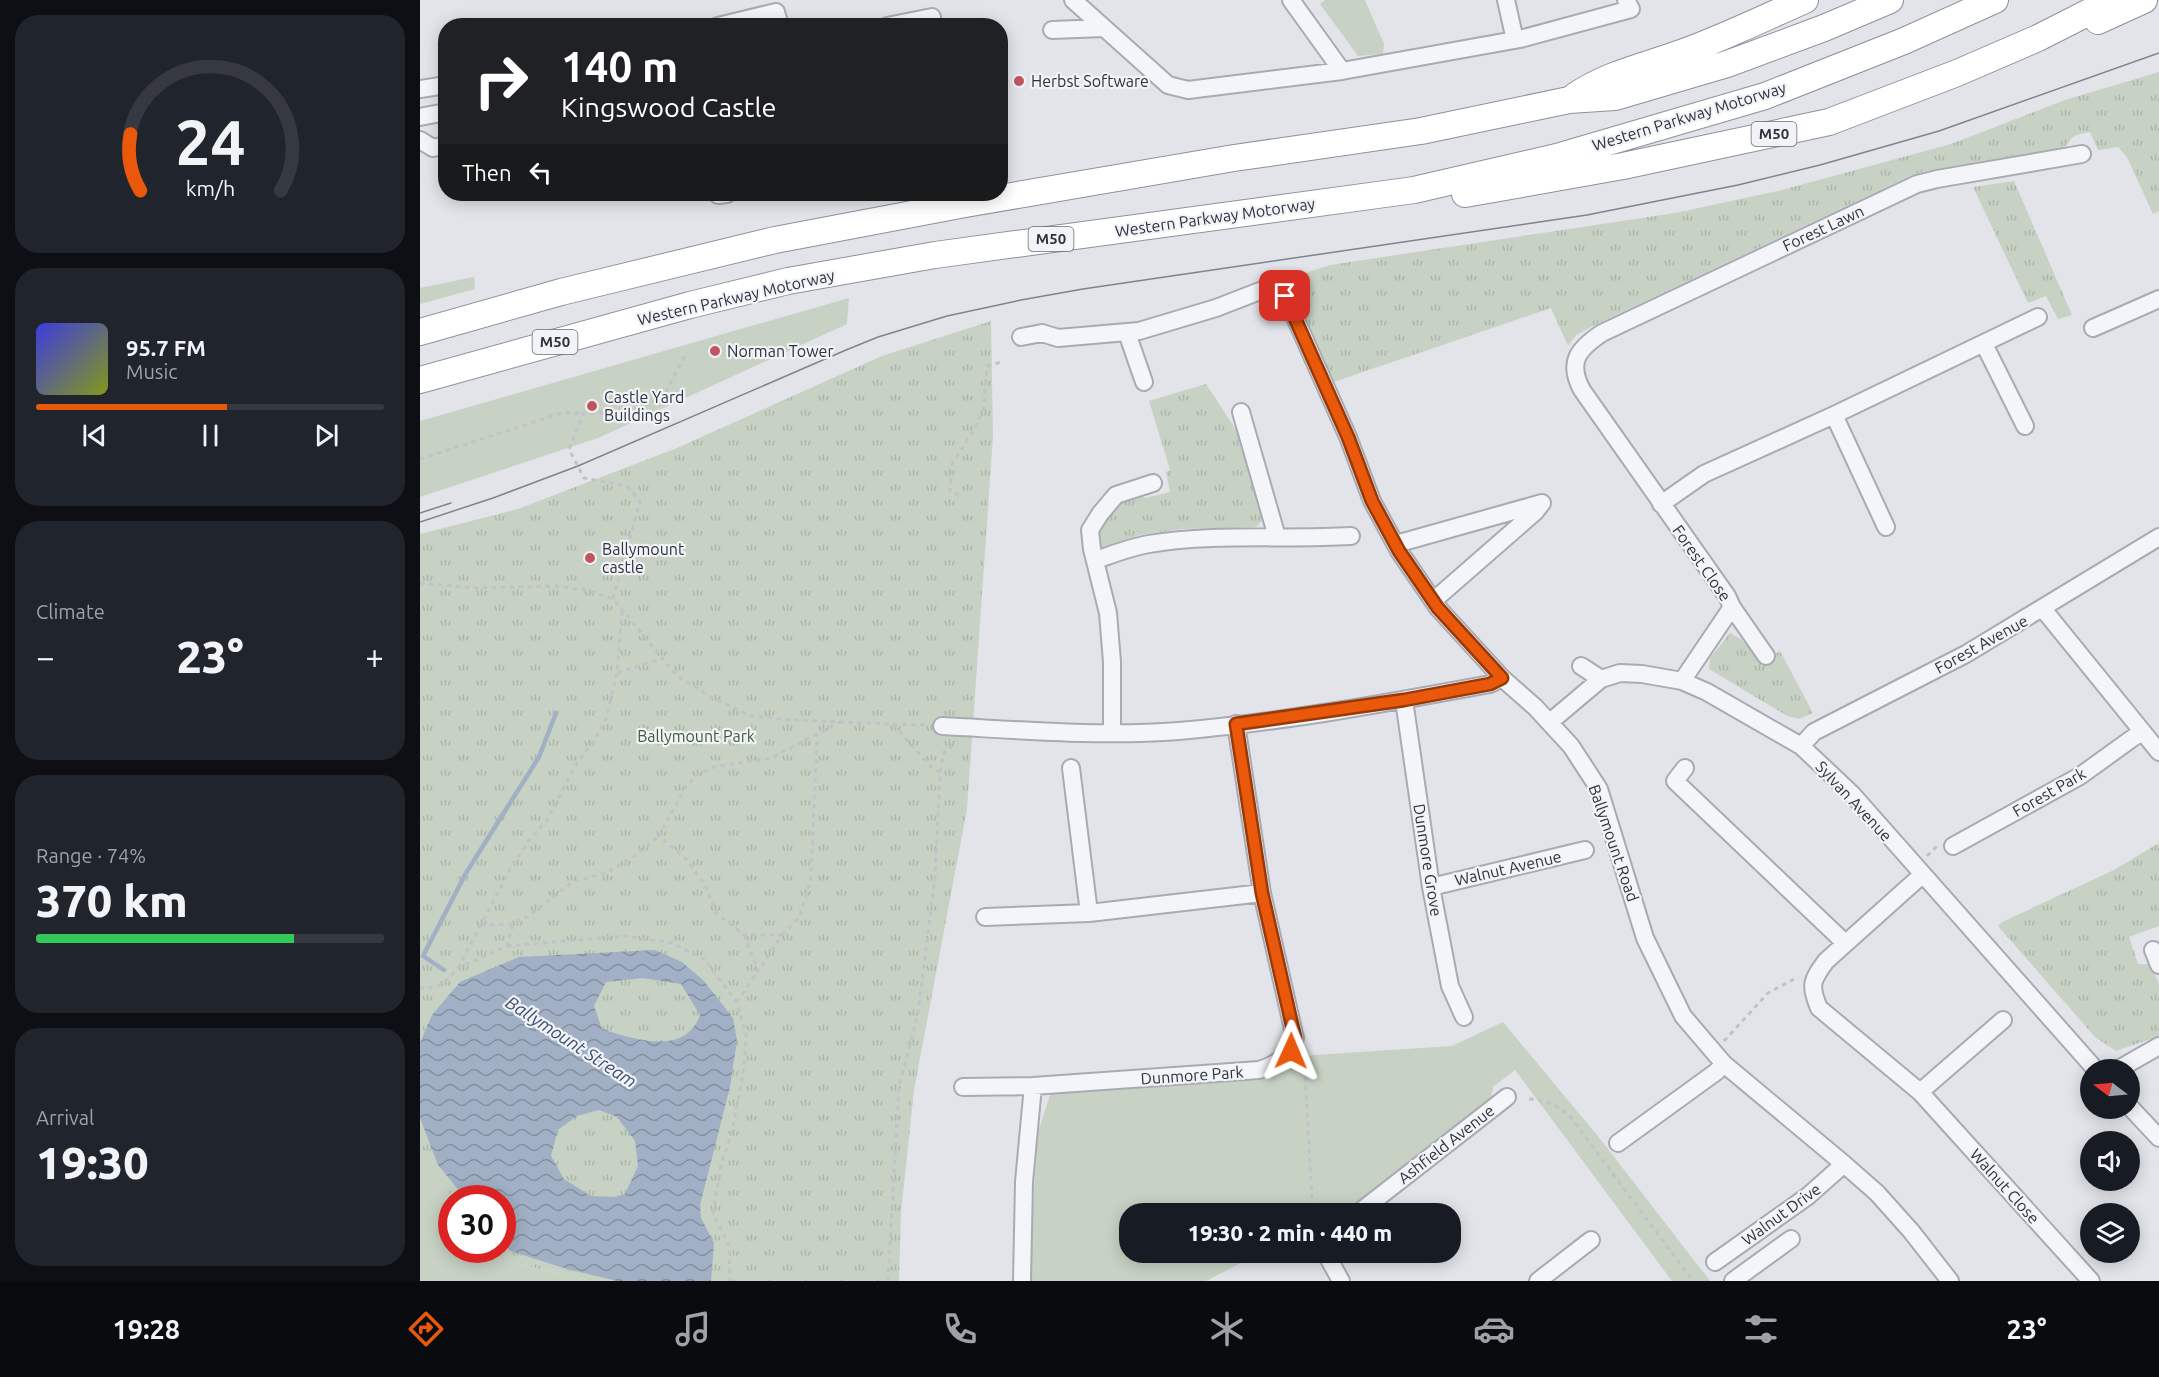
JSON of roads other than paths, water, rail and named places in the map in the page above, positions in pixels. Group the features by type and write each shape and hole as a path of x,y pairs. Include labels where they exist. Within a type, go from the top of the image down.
{"highway":[{"path":"1569,100 1590,85 1683,52 1805,0"},
{"path":"1008,197 1234,158 1421,130 1569,100 1615,97 1727,64 1824,28 1890,0"},
{"name":"Western Parkway Motorway","path":"420,380 690,305 788,281 935,255 1414,190 1557,157 1765,96 1904,41 1995,0"},
{"name":"M50","path":"1829,122 2038,39 2113,0"},
{"name":"M50","path":"1414,190 1464,194 1623,166 1829,122 1952,85 2144,0"},
{"path":"420,332 561,292 775,240 986,201"}],"street":[{"path":"1073,0 1168,85 1188,90 1342,71 1515,40 1631,9 1626,0"},
{"path":"1291,0 1342,71"},
{"path":"1506,0 1515,40"},
{"path":"751,18 776,12 778,18"},
{"path":"917,18 932,14"},
{"path":"1052,30 1104,28"},
{"path":"420,89 438,86"},
{"path":"420,117 438,114"},
{"path":"420,140 433,148 438,147"},
{"name":"Forest Lawn","path":"1581,350 1602,333 1917,184 2082,154"},
{"name":"Ballymount Road","path":"1022,337 1042,333 1058,338 1117,331 1126,333 1216,308 1265,289 1279,291 1285,296 1322,377 1372,501 1396,544 1433,601 1502,678 1550,722 1572,746 1599,789 1645,938 1683,1016 1724,1064 1877,1193 1911,1231 1950,1281"},
{"path":"2093,328 2159,299"},
{"path":"1661,504 1704,474 1834,415 2038,317"},
{"path":"1126,333 1144,382"},
{"path":"1984,344 2025,426"},
{"name":"Forest Close","path":"1581,350 1576,363 1575,376 1578,383 1727,596 1732,607 1682,681"},
{"path":"1240,412 1277,537"},
{"path":"1834,415 1886,526"},
{"path":"1112,733 1113,673 1108,613 1092,549 1090,530 1116,495 1153,483"},
{"path":"1396,544 1548,501 1433,601"},
{"path":"1096,560 1146,544 1187,539 1227,536 1315,538 1351,536"},
{"name":"Forest Avenue","path":"1802,746 1814,732 1966,654 2159,537"},
{"path":"1732,607 1766,656"},
{"path":"2043,609 2159,752"},
{"path":"1581,666 1601,679"},
{"name":"Sylvan Avenue","path":"1550,722 1601,679 1620,673 1642,674 1682,681 1726,702 1802,746 1852,794 2086,1059"},
{"path":"942,726 1112,733 1178,731 1404,700 1490,684 1502,678"},
{"name":"Dunmore Grove","path":"1404,700 1431,886 1450,986 1464,1017"},
{"name":"Dunmore Park","path":"963,1087 1034,1086 1259,1070 1277,1064 1291,1051 1295,1038 1262,893 1236,724"},
{"name":"Forest Park","path":"1946,845 2080,776 2141,732"},
{"path":"1071,768 1089,913"},
{"path":"1685,768 1675,781 1845,943"},
{"name":"Walnut Avenue","path":"1431,886 1585,850"},
{"name":"Walnut Close","path":"1922,875 1826,961 1814,978 1812,992 1819,1008 1920,1092 2091,1281"},
{"path":"985,917 1089,913 1262,893"},
{"path":"1920,1092 2003,1020"},
{"path":"2136,1059 2159,1046"},
{"path":"1618,1143 1724,1064"},
{"path":"1022,1281 1024,1182 1034,1086"},
{"name":"Ashfield Avenue","path":"1371,1203 1507,1097"},
{"path":"2140,1118 2159,1138"},
{"name":"Walnut Drive","path":"1715,1262 1808,1196 1845,1164"},
{"path":"1733,1281 1791,1239"},
{"path":"1538,1281 1591,1240"},
{"path":"1331,1263 1341,1281"}],"water":[{"path":"655,950 682,962 704,981 733,1018 737,1041 730,1087 700,1205 701,1218 714,1243 711,1281 617,1281 567,1269 516,1253 516,1185 454,1185 438,1165 420,1118 420,1043 432,1015 460,982 519,957","holes":["643,978 681,984 700,1015 693,1028 683,1036 671,1041 657,1042 602,1029 594,1006 606,982","599,1110 617,1117 635,1141 638,1166 625,1194 614,1197 591,1196 564,1179 551,1156 558,1130 577,1116"]}],"waterway":[{"name":"Ballymount Stream","path":"444,970 423,956 466,873 539,757 556,713"}],"tram line":[{"path":"420,522 578,466 878,337 947,316 1083,289 1587,215 1738,185 1820,165 1939,131 2159,53"},
{"path":"420,513 451,503"}],"place":[{"name":"Herbst Software","path":"1019,81"},
{"name":"Norman Tower","path":"715,351"},
{"name":"Castle Yard Buildings","path":"592,406"},
{"name":"Ballymount castle","path":"590,558"}],"park label":[{"name":"Ballymount Park","path":"696,736"}]}
